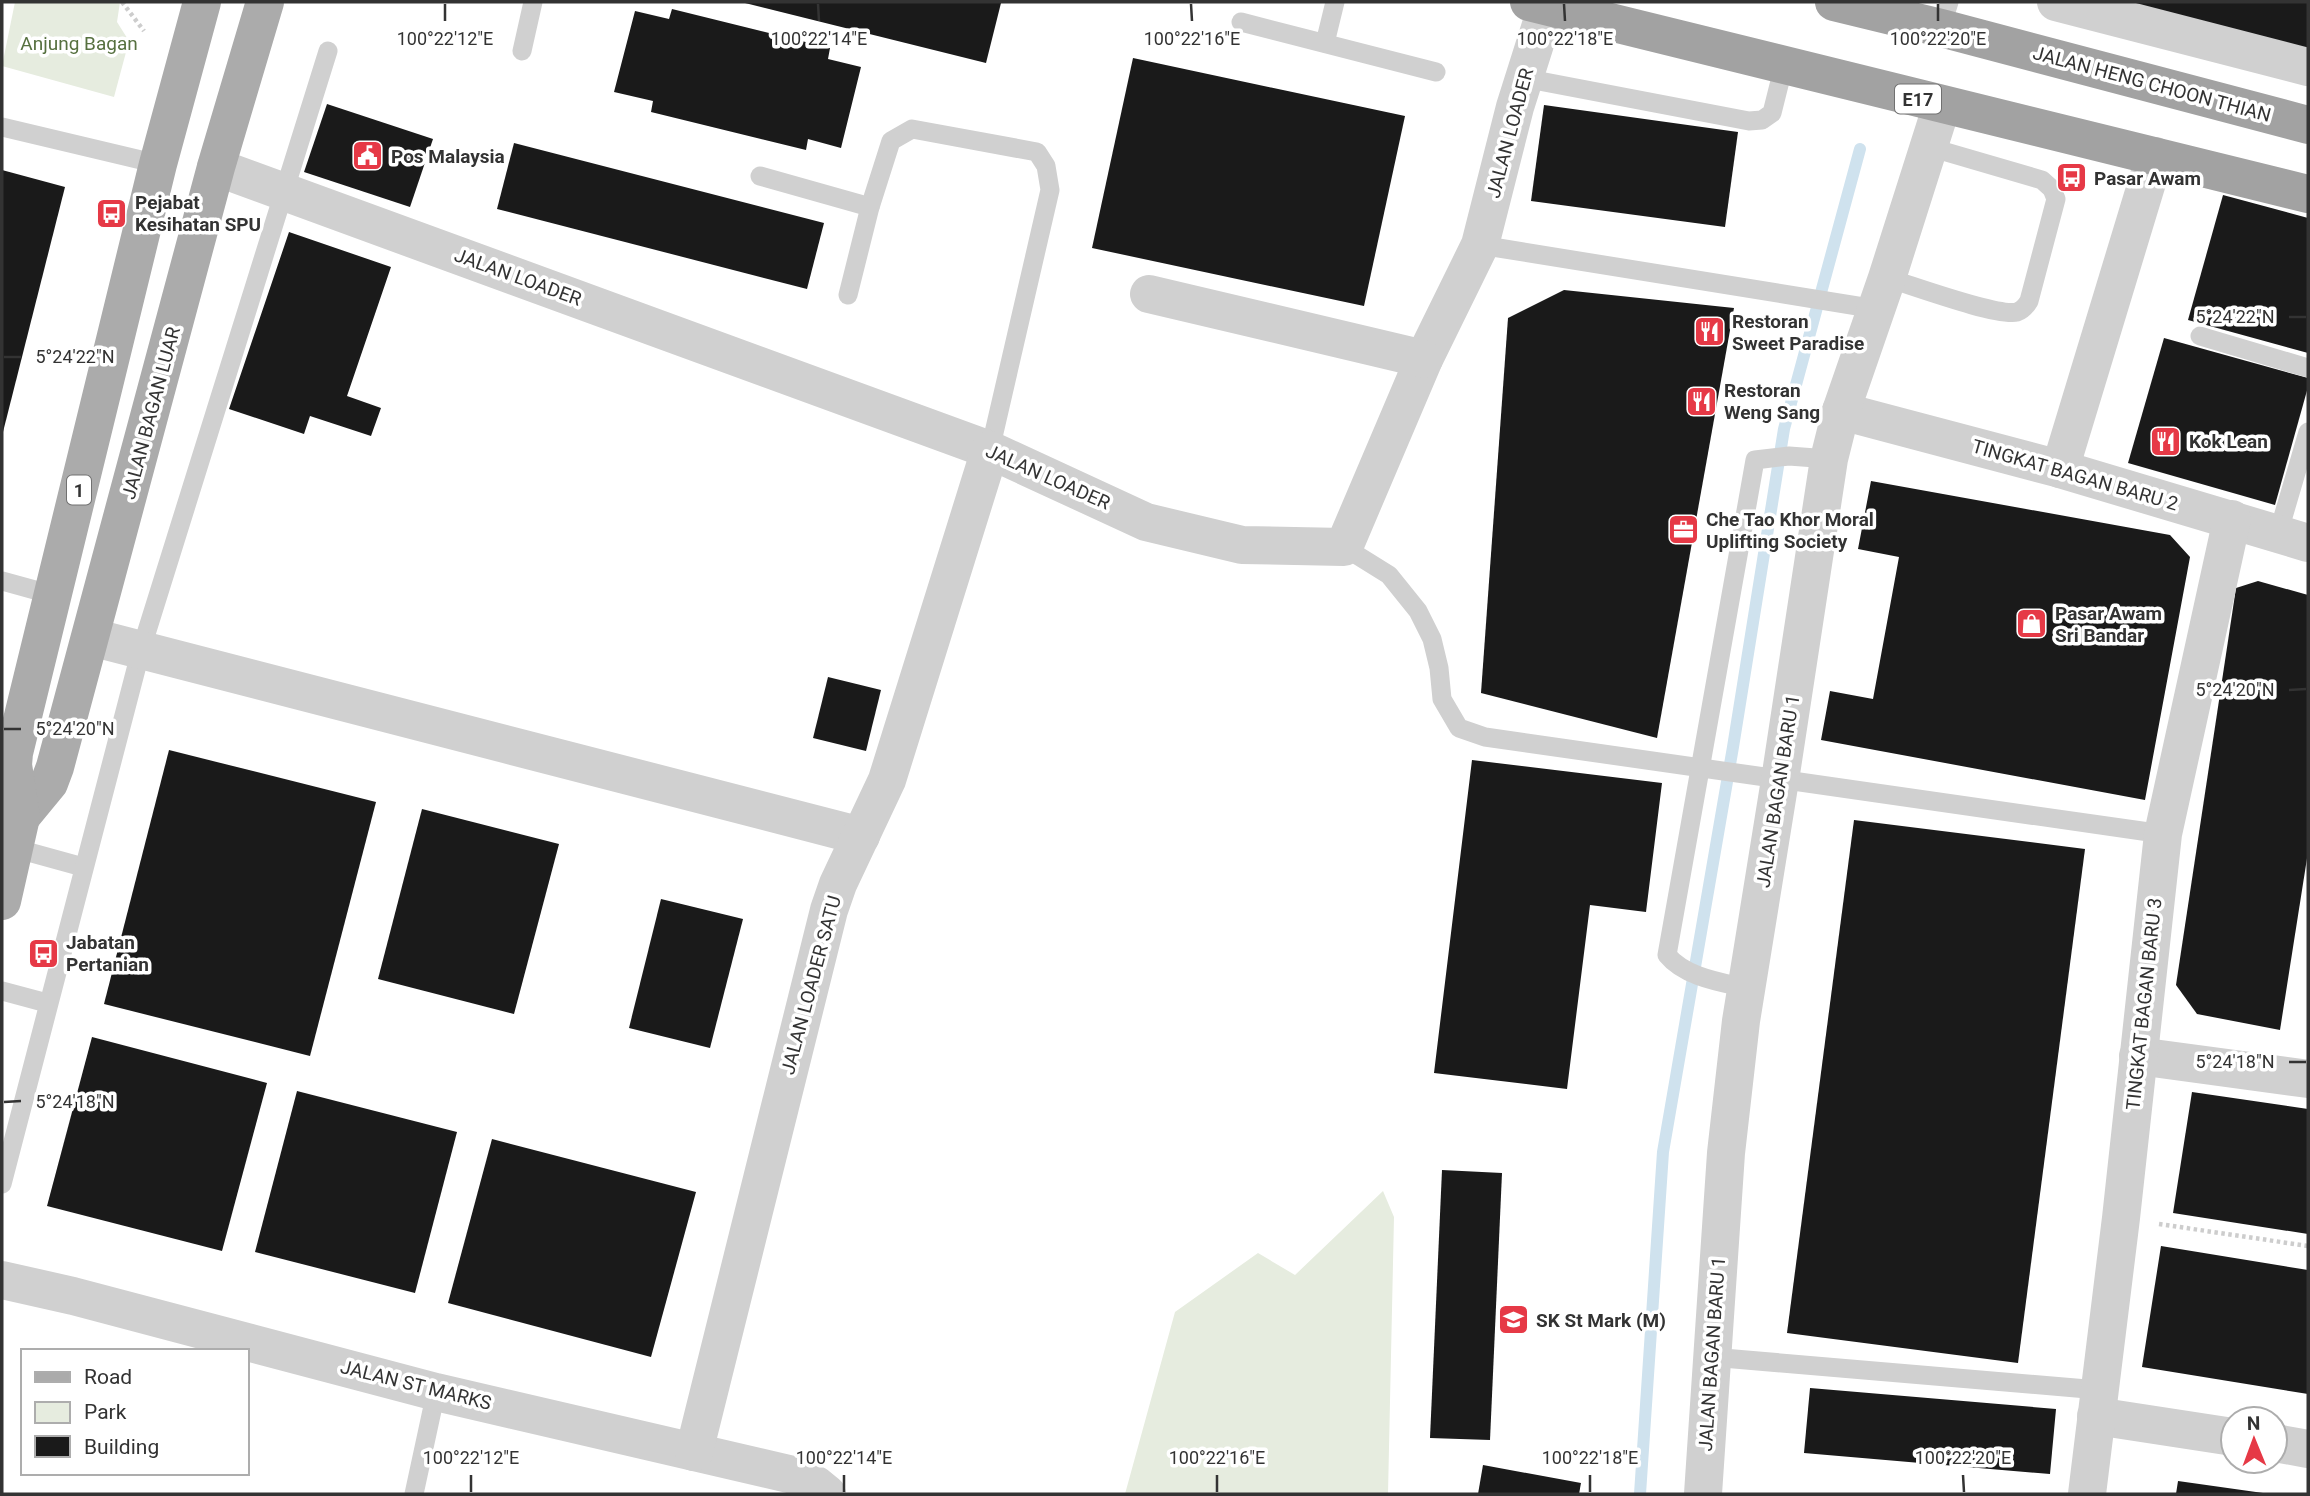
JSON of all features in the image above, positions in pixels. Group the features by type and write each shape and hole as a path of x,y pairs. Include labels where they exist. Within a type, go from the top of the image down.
{"highway":[{"name":"E17","path":"1538,4 2308,194"},
{"name":"JALAN HENG CHOON THIAN","path":"1857,5 1945,15 2308,125"}],"main road":[{"name":"JALAN BAGAN LUAR","path":"2,901 18,833 14,753 158,164 202,2"},
{"name":"JALAN BAGAN LUAR","path":"18,833 49,783 55,767 216,167 265,2"}],"street":[{"path":"2056,2 2308,66"},
{"name":"JALAN LOADER","path":"216,167 989,450 1146,522 1242,545 1344,547 1424,359 1480,245 1524,78 1538,4"},
{"name":"JALAN BAGAN BARU 1","path":"1703,1494 1726,1153 1730,985 1765,778 1829,459 1867,297 1929,147 1942,105"},
{"path":"2060,470 2155,156"},
{"path":"1149,294 1424,359"},
{"name":"TINGKAT BAGAN BARU 2","path":"1841,411 2060,470 2293,539"},
{"name":"JALAN LOADER SATU","path":"694,1452 829,911 838,884 887,780 989,450"},
{"name":"TINGKAT BAGAN BARU 3","path":"2087,1494 2163,834 2232,519"},
{"path":"91,636 861,835"},
{"path":"2138,1056 2308,1079"},
{"name":"JALAN ST MARKS","path":"2,1280 74,1296 436,1392 793,1475 816,1485 827,1494"},
{"path":"2,1303 74,1296"},
{"path":"2098,1403 2219,1433"},
{"path":"2289,1445 2308,1448"}],"lane":[{"path":"522,51 533,2"},
{"path":"1325,43 1335,2"},
{"path":"1241,22 1436,72"},
{"path":"2,1184 141,650 328,51"},
{"path":"1524,78 1749,121 1762,120 1772,113 1784,65"},
{"path":"2,127 158,164"},
{"path":"848,295 870,207 891,141 912,129 1037,152 1046,166 1050,190 989,450"},
{"path":"1480,245 1800,297 1867,297 2016,312 2023,309 2029,301 2056,200 2052,189 2042,180 1929,147"},
{"path":"760,176 870,207"},
{"path":"2200,336 2308,368"},
{"path":"2293,539 2308,432"},
{"path":"1730,985 1675,964 1667,955 1705,769 1755,460 1789,456 1829,459"},
{"path":"1344,547 1389,575 1418,611 1432,639 1439,668 1442,699 1459,728 1486,737 2163,834"},
{"path":"2,581 53,595"},
{"path":"18,833 83,867"},
{"path":"2,991 47,1003"},
{"path":"1711,1357 2098,1403"},
{"path":"414,1494 436,1392"}],"path":[{"path":"122,2 144,31"},
{"path":"2120,1218 2308,1246"}],"green space":[{"name":"Anjung Bagan","path":"15,2 120,2 117,22 129,41 114,97 2,66"},
{"path":"1383,1191 1394,1217 1388,1494 1125,1494 1175,1312 1258,1253 1295,1275"}],"building":[{"path":"741,2 994,2 1001,3 986,63"},
{"path":"2122,2 2308,2 2308,52"},
{"path":"672,9 830,48 828,59 861,67 841,148 808,139 806,150 651,112 653,101 614,92 635,11 669,19"},
{"path":"1133,58 1405,116 1364,306 1092,248"},
{"name":"Pos Malaysia","path":"327,104 433,139 410,207 304,172"},
{"path":"1544,105 1738,132 1725,227 1531,201"},
{"path":"514,143 824,223 807,289 497,209"},
{"path":"2,170 65,187 3,432 2,432"},
{"path":"2223,195 2308,218 2308,353 2188,320"},
{"path":"289,232 391,267 347,396 381,408 371,436 310,416 304,434 229,409"},
{"path":"1564,290 1734,308 1657,738 1481,693 1508,318"},
{"path":"2164,338 2308,378 2308,387 2275,505 2128,463"},
{"name":"Pasar Awam Sri Bandar","path":"1871,481 2170,535 2190,557 2145,800 1821,740 1830,691 1873,699 1899,557 1858,549"},
{"path":"2258,581 2308,595 2308,852 2280,1030 2197,1014 2176,985 2236,588"},
{"path":"828,677 881,690 866,751 813,738"},
{"path":"169,750 376,802 310,1056 104,1004"},
{"path":"1472,760 1662,783 1646,912 1590,905 1567,1089 1434,1073"},
{"path":"422,809 559,844 514,1014 378,979"},
{"path":"1854,820 2085,849 2018,1363 1787,1333"},
{"path":"661,899 743,919 710,1048 629,1028"},
{"path":"92,1037 267,1083 222,1251 47,1206"},
{"path":"297,1091 457,1132 415,1293 255,1252"},
{"path":"2192,1092 2308,1109 2308,1234 2173,1213"},
{"path":"492,1139 696,1192 651,1357 448,1303"},
{"path":"1442,1170 1502,1173 1490,1440 1430,1438"},
{"path":"2161,1246 2308,1270 2308,1394 2142,1367"},
{"path":"1810,1388 2056,1409 2050,1474 1804,1453"},
{"path":"1483,1465 1581,1483 1579,1494 1478,1494"},
{"path":"2178,1481 2263,1493 2263,1494 2176,1494"}],"waterway":[{"path":"1640,1494 1663,1152 1733,747 1784,429 1860,149"}],"place":[{"name":"Pos Malaysia","path":"368,156"},
{"name":"Pasar Awam","path":"2071,178"},
{"name":"Pejabat Kesihatan SPU","path":"112,213"},
{"name":"Restoran Sweet Paradise","path":"1709,332"},
{"name":"Restoran Weng Sang","path":"1701,401"},
{"name":"Kok Lean","path":"2166,441"},
{"name":"Che Tao Khor Moral Uplifting Society","path":"1683,530"},
{"name":"Pasar Awam Sri Bandar","path":"2032,624"},
{"name":"Jabatan Pertanian","path":"43,953"},
{"name":"SK St Mark (M)","path":"1513,1320"}]}
